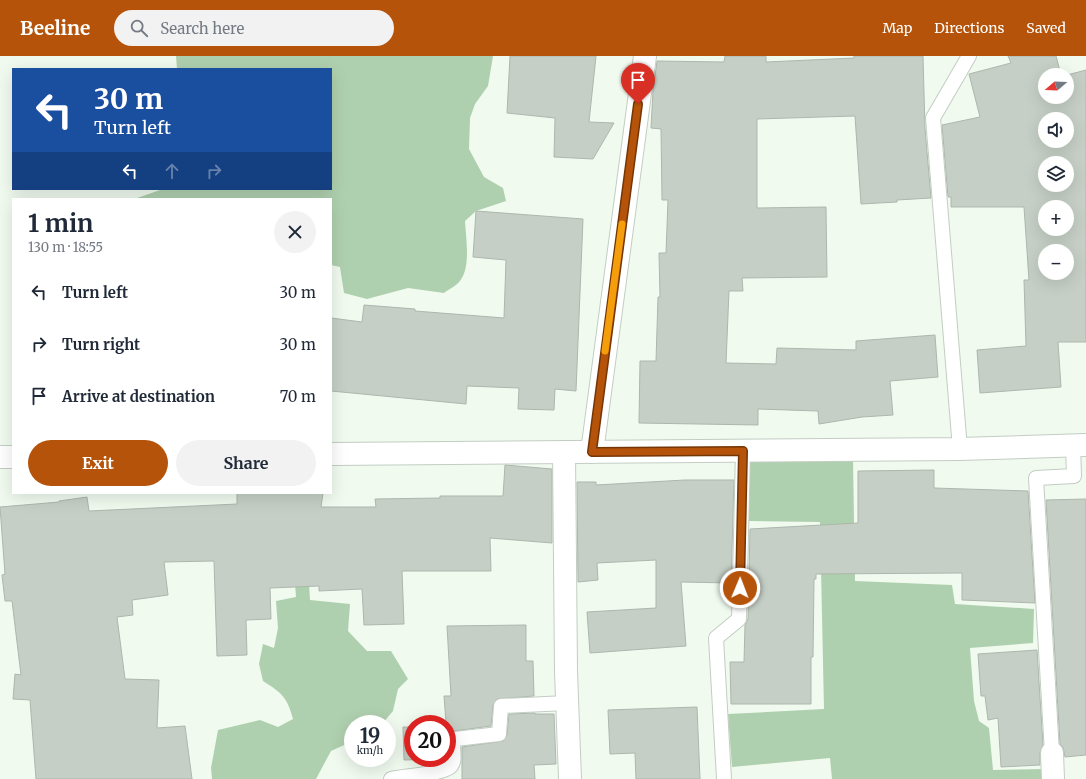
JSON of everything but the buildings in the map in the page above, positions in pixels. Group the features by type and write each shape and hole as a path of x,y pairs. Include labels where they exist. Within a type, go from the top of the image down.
{"street":[{"path":"592,452 645,56"},
{"path":"332,454 960,449 1080,445"},
{"path":"564,452 566,663 570,779"},
{"path":"0,457 12,457"},
{"path":"1052,753 1053,779"}],"lane":[{"path":"960,449 933,118 969,56"},
{"path":"1052,753 1036,478 1074,476 1080,445"},
{"path":"724,779 716,638 739,619 743,451"},
{"path":"391,779 444,771 451,766 454,759 452,743 455,739 500,734 501,706 567,703"}],"green space":[{"path":"176,56 493,56 488,86 475,104 470,118 469,149 484,177 503,188 506,201 476,211 465,221 467,244 466,268 460,281 444,293 408,288 367,299 344,293 340,267 332,265 332,198 137,198 160,190 332,190 332,68 177,68"},
{"path":"853,459 855,581 952,585 955,604 1034,609 1033,643 970,648 974,701 979,721 989,728 993,770 1046,769 1046,779 832,779 830,758 732,767 728,714 824,709 820,522 749,521 748,460"},
{"path":"307,552 310,600 350,604 348,631 367,651 391,651 408,679 398,689 393,711 390,715 344,715 344,745 331,751 316,779 212,779 211,768 218,730 260,720 278,727 293,719 283,696 263,681 259,664 263,644 274,648 278,628 276,601 296,597 293,555"}],"slow traffic":[{"path":"605,351 622,224"}],"route":[{"path":"638,104 592,452 743,451 740,588"}]}
